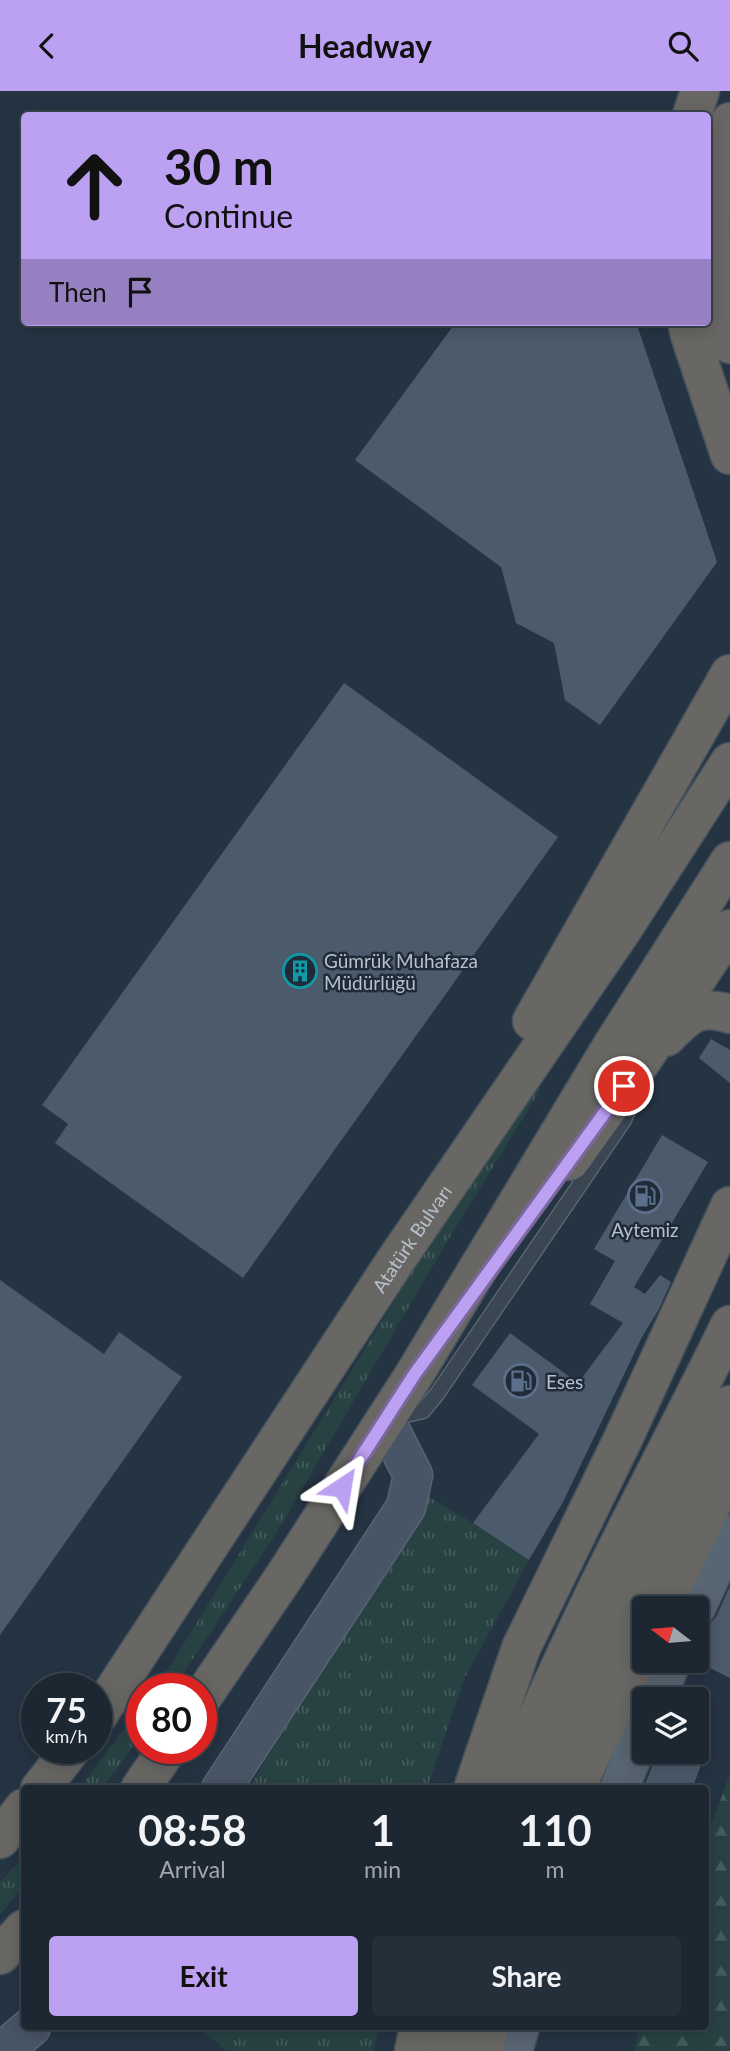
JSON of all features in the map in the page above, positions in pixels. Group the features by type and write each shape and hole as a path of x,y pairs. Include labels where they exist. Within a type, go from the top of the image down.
{"highway":[{"path":"692,112 700,91"},
{"path":"730,122 714,180 711,222 714,271 730,344"},
{"path":"688,326 730,455"},
{"path":"396,1260 730,674"},
{"name":"Atatürk Bulvarı","path":"112,1694 396,1260 622,930 730,762"},
{"path":"217,1675 414,1375 612,1046 730,861"},
{"path":"414,1375 640,1063 730,929"},
{"path":"640,1063 689,1014 714,1009 730,1014"},
{"path":"474,1785 521,1648 730,1206"},
{"path":"513,1785 524,1752 588,1607 730,1325"},
{"path":"551,1785 604,1654 730,1405"},
{"path":"668,1596 730,1466"},
{"path":"577,1785 632,1670"},
{"path":"43,1785 60,1764"},
{"path":"143,1785 157,1764"},
{"path":"0,1839 21,1812"},
{"path":"0,1955 21,1932"},
{"path":"414,2051 418,2030"},
{"path":"445,2051 450,2030"},
{"path":"484,2051 488,2030"}],"main road":[{"path":"224,1785 406,1507 412,1475 385,1420"},
{"path":"702,1596 730,1534"},
{"path":"621,1785 632,1757"},
{"path":"3,2051 28,2030"},
{"path":"513,2051 519,2030"}],"lane":[{"path":"385,1420 423,1411 437,1394 624,1120 636,1092 640,1063"}],"green space":[{"path":"528,1083 541,1089 445,1245 277,1532 184,1673 165,1673"},
{"path":"429,1497 529,1560 464,1679 428,1785 250,1785"},
{"path":"126,1726 126,1756 105,1785 82,1785 98,1764 112,1764 112,1745"},
{"path":"730,1774 730,2051 634,2051 639,2030 709,2030 709,1828"},
{"path":"21,1859 21,1890 0,1914 0,1882"},
{"path":"202,2030 378,2030 374,2051 227,2051"}],"building":[{"path":"453,326 637,326 717,562 600,725 565,700 554,643 516,623 501,567 355,460"},
{"name":"Gümrük Muhafaza Müdürlüğü","path":"344,683 558,837 243,1278 55,1143 68,1124 42,1105"},
{"path":"711,1039 730,1050 730,1083 699,1058"},
{"path":"662,1135 708,1162 634,1287 645,1294 660,1275 671,1282 563,1502 529,1560 473,1523 539,1434 472,1385 510,1333 578,1383 623,1323 590,1304 615,1261 594,1249"},
{"path":"0,1280 104,1354 119,1332 182,1377 0,1635"},
{"path":"730,1586 730,1678 709,1668 709,1625 716,1617"},
{"path":"653,1764 701,1764 694,1785 645,1785"}],"place":[{"name":"Gümrük Muhafaza Müdürlüğü","path":"300,971"},
{"name":"Aytemiz","path":"645,1196"},
{"name":"Eses","path":"521,1381"}],"route":[{"path":"342,1487 414,1375 624,1086"}]}
